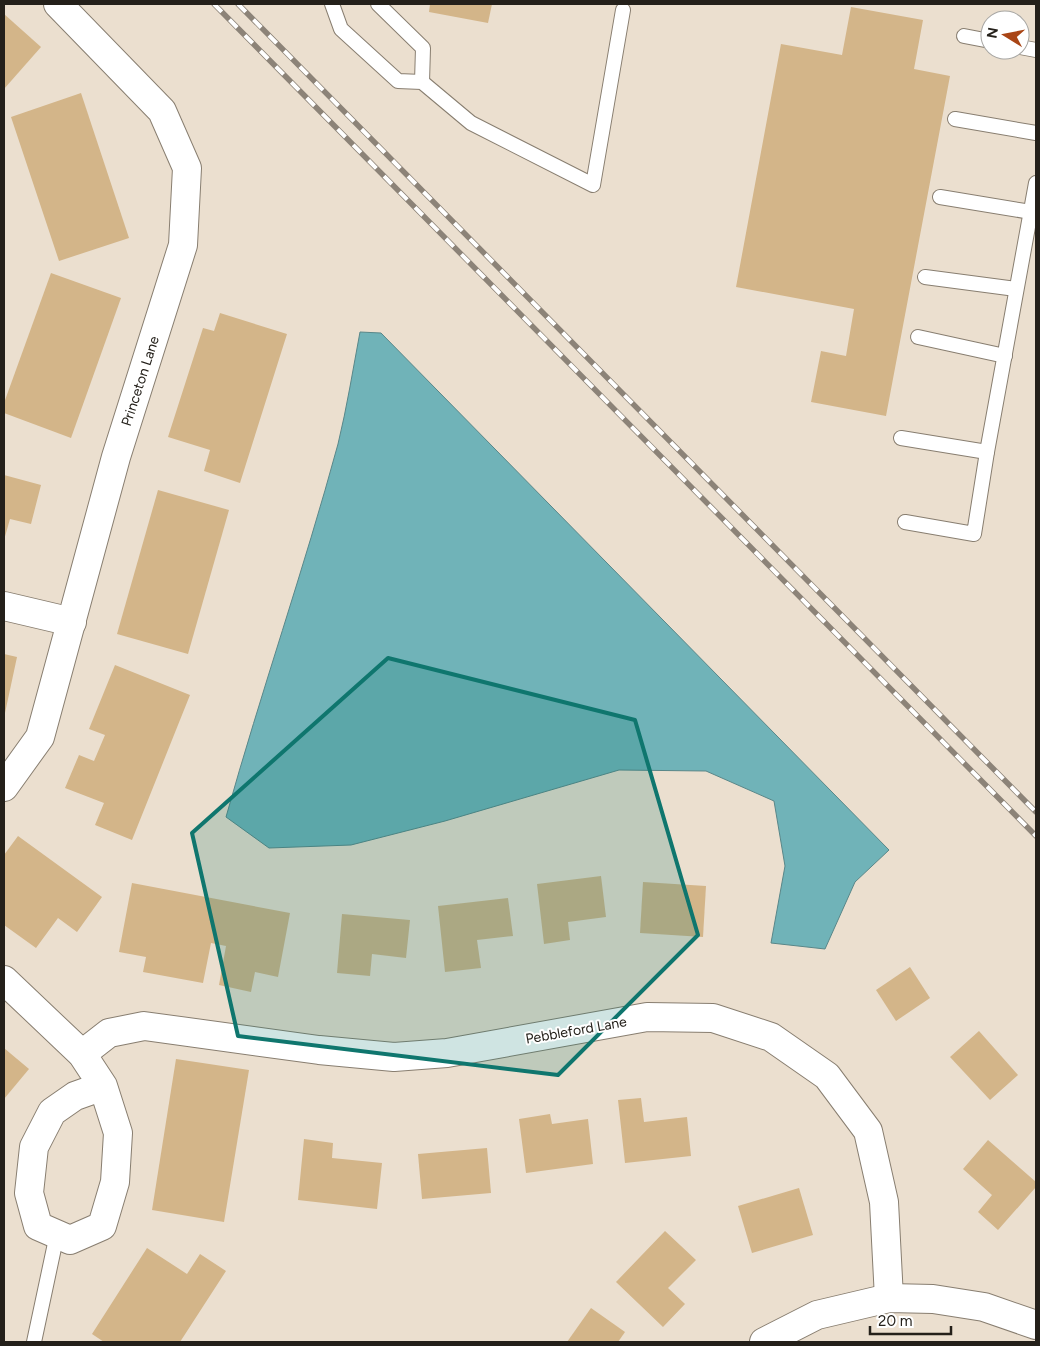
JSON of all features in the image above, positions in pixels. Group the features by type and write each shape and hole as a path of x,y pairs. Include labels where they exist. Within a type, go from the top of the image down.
{"street":[{"name":"Princeton Lane","path":"4,787 40,737 116,457 183,245 187,168 162,111 58,4"},
{"path":"4,606 72,622"},
{"path":"4,980 82,1054 103,1086 118,1133 115,1182 102,1226 70,1240 38,1226 29,1193 34,1147 52,1112 75,1096 103,1086"},
{"name":"Pebbleford Lane","path":"82,1054 109,1033 144,1026 314,1050 394,1058 447,1053 647,1017 713,1018 771,1037 827,1076 868,1130 884,1202 889,1298"},
{"path":"764,1342 818,1315 889,1298 932,1299 984,1308 1036,1325"}],"lane":[{"path":"332,4 340,29 398,81 422,82 471,123 593,185 623,10"},
{"path":"378,4 423,48 422,82"},
{"path":"964,36 980,39"},
{"path":"954,119 1036,132"},
{"path":"904,522 974,534 1036,183"},
{"path":"940,197 1031,212"},
{"path":"925,277 1016,289"},
{"path":"918,337 1005,356"},
{"path":"901,438 987,452"},
{"path":"34,1342 56,1234"}],"highlighted area":[{"path":"388,658 635,720 698,935 558,1075 238,1036 192,833"}],"water":[{"path":"360,332 381,333 889,850 855,882 825,949 771,943 785,866 774,801 706,771 619,770 445,821 351,845 269,848 226,817 338,444"}],"building":[{"path":"430,4 492,4 488,23 429,12"},
{"path":"851,7 923,20 914,69 950,76 886,416 811,402 821,351 846,356 854,309 736,287 781,44 842,55"},
{"path":"4,14 41,47 4,89"},
{"path":"81,93 129,238 59,261 11,117"},
{"path":"51,273 121,298 71,438 4,413 4,403"},
{"path":"220,313 287,334 240,483 204,471 210,450 168,437 203,328 214,331"},
{"path":"4,475 41,485 31,524 10,519 4,540"},
{"path":"158,490 229,510 188,654 117,634"},
{"path":"4,654 17,657 5,713 4,713"},
{"path":"115,665 190,695 132,840 95,825 104,803 65,788 79,755 94,761 105,735 89,729"},
{"path":"18,836 102,897 77,932 58,918 36,948 4,925 4,855"},
{"path":"601,876 606,917 568,922 570,940 544,944 537,884"},
{"path":"643,882 706,886 703,937 640,933"},
{"path":"132,883 290,913 278,977 255,972 251,992 219,985 226,946 211,943 203,983 143,972 146,957 119,952"},
{"path":"508,898 513,936 477,940 481,968 445,972 438,906"},
{"path":"342,914 410,920 406,958 372,954 370,976 337,973"},
{"path":"910,967 930,998 896,1021 876,990"},
{"path":"979,1031 1018,1075 990,1100 950,1057"},
{"path":"4,1048 29,1069 4,1099"},
{"path":"176,1059 249,1070 224,1222 152,1210"},
{"path":"641,1098 644,1122 687,1117 691,1156 625,1163 618,1100"},
{"path":"550,1114 552,1124 588,1119 593,1164 526,1173 519,1119"},
{"path":"304,1139 333,1143 332,1158 382,1163 377,1209 298,1200"},
{"path":"988,1140 1036,1182 1036,1187 998,1230 978,1212 992,1195 963,1169"},
{"path":"487,1148 491,1193 422,1199 418,1154"},
{"path":"799,1188 813,1235 752,1253 738,1206"},
{"path":"665,1231 696,1260 668,1288 685,1304 663,1327 616,1282"},
{"path":"147,1248 187,1274 200,1254 226,1271 180,1342 104,1342 92,1334"},
{"path":"591,1308 625,1332 618,1342 567,1342"}],"railway":[{"path":"214,4 1036,836"},
{"path":"238,4 1036,812"}]}
